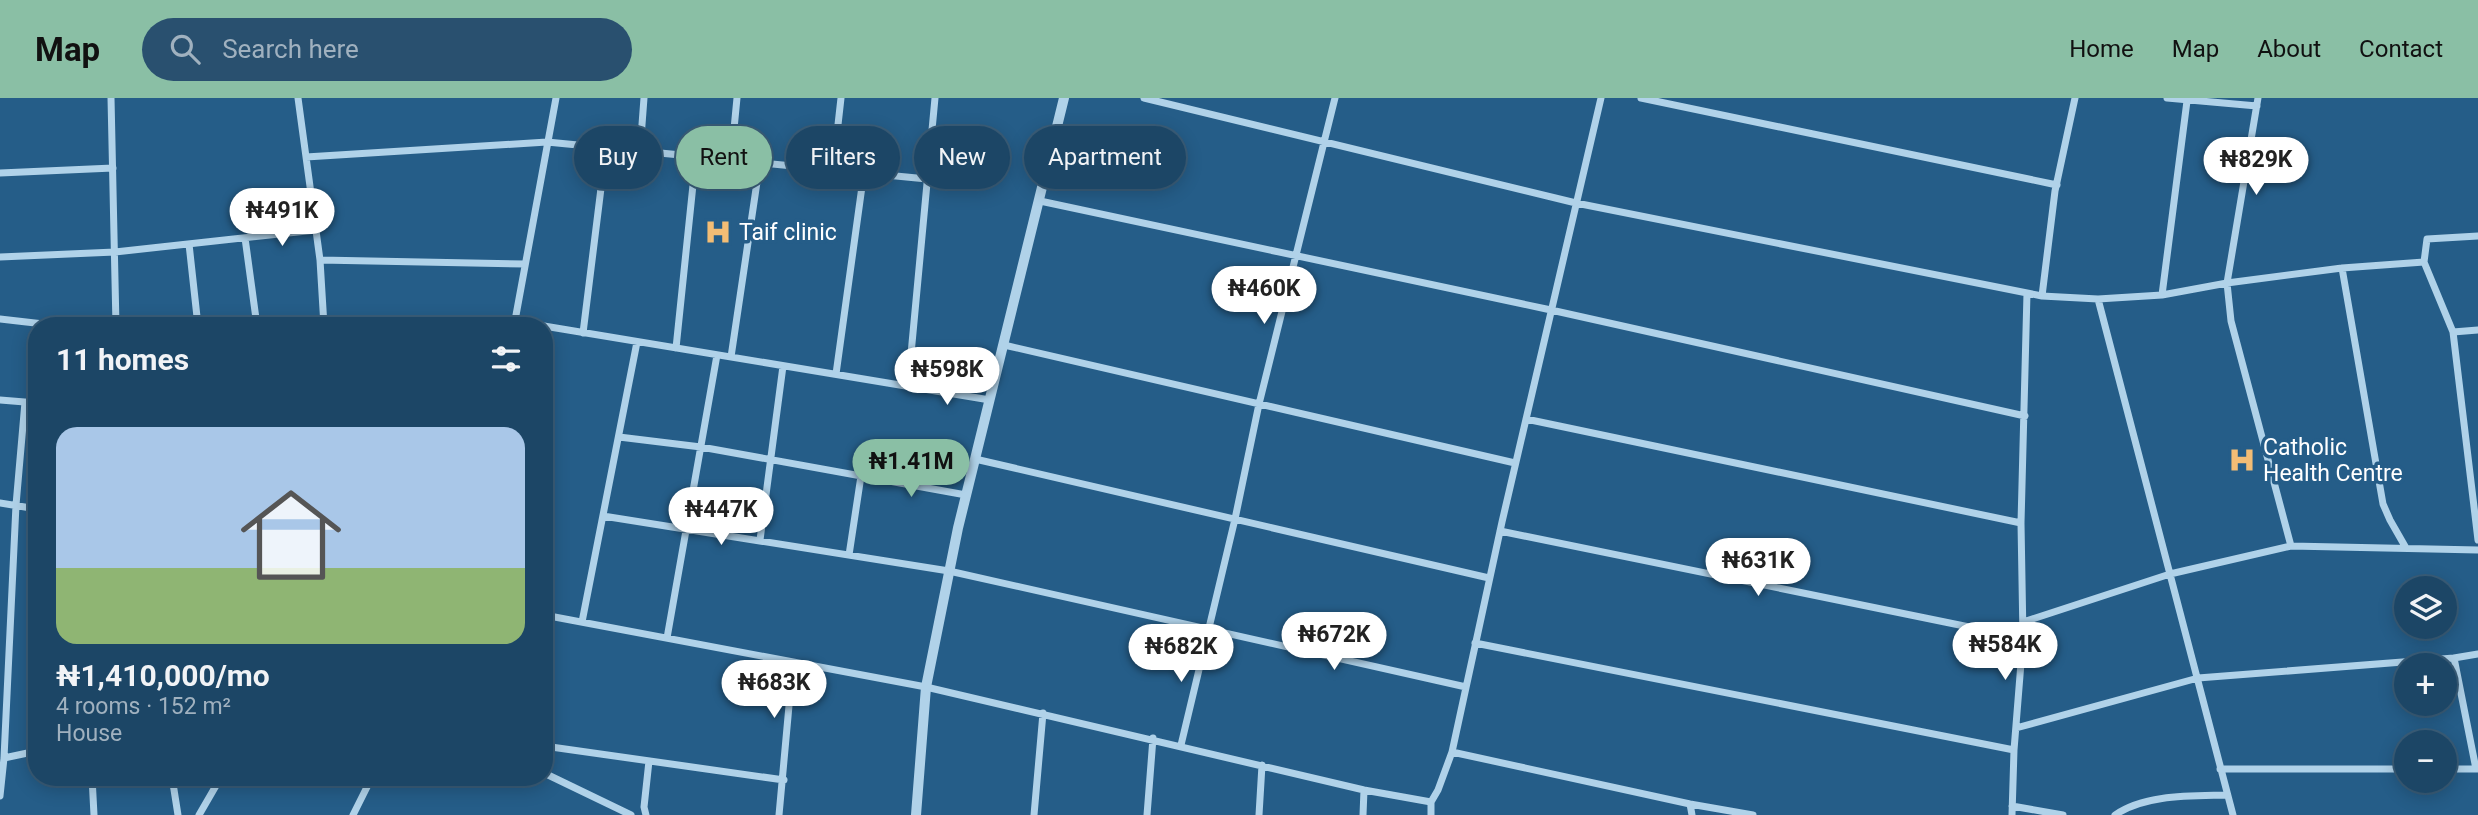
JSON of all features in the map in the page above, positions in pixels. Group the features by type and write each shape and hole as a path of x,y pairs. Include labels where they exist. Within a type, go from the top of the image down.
{"street":[{"path":"111,98 116,317"},
{"path":"298,98 320,260 323,317"},
{"path":"515,317 556,98"},
{"path":"642,126 644,98"},
{"path":"734,126 737,98"},
{"path":"838,126 841,98"},
{"path":"932,126 935,98"},
{"path":"916,815 926,687 949,571 1064,98"},
{"path":"1144,98 1576,203 2042,296 2098,299 2162,295 2227,283 2342,268 2424,261"},
{"path":"1181,745 1236,519 1259,404 1335,98"},
{"path":"1431,815 1431,802 1452,752 1515,463 1601,98"},
{"path":"1641,98 2057,185"},
{"path":"2042,296 2057,185 2074,98"},
{"path":"2167,98 2187,101 2257,102 2227,283 2231,321 2291,546"},
{"path":"2162,295 2187,101"},
{"path":"306,157 547,142 574,145"},
{"path":"0,173 113,168"},
{"path":"583,333 602,189"},
{"path":"676,348 692,189"},
{"path":"731,357 756,189"},
{"path":"836,374 862,189"},
{"path":"908,386 926,189"},
{"path":"1040,201 1551,310 2025,416"},
{"path":"0,257 115,252 316,230"},
{"path":"2478,236 2427,239 2424,261 2453,332 2478,540"},
{"path":"245,238 256,317"},
{"path":"189,244 197,317"},
{"path":"320,260 525,264"},
{"path":"2342,268 2383,504 2406,548"},
{"path":"2012,815 2023,638 2021,523 2027,293"},
{"path":"2098,299 2233,815"},
{"path":"0,319 28,322"},
{"path":"553,328 990,400"},
{"path":"2453,332 2478,330"},
{"path":"582,622 637,342"},
{"path":"1004,345 1515,463"},
{"path":"667,638 717,355"},
{"path":"760,540 783,366"},
{"path":"0,400 28,402"},
{"path":"0,796 16,505 25,402"},
{"path":"1526,418 2021,523"},
{"path":"619,437 701,447 966,495"},
{"path":"975,459 1489,578"},
{"path":"849,555 861,476"},
{"path":"0,502 28,507"},
{"path":"603,516 687,527 949,571 1466,687"},
{"path":"1500,531 2023,638"},
{"path":"2023,622 2170,574 2291,546 2478,550"},
{"path":"553,617 926,687 1153,738 1364,790 1431,802"},
{"path":"1475,643 2014,750"},
{"path":"2457,658 2478,654"},
{"path":"779,815 793,662"},
{"path":"2016,728 2198,678 2394,663"},
{"path":"2457,672 2477,769 2457,769"},
{"path":"1034,815 1042,713"},
{"path":"1147,815 1153,738"},
{"path":"553,747 784,780"},
{"path":"1452,752 1690,804 1753,815"},
{"path":"4,758 28,753"},
{"path":"646,815 644,807 649,761"},
{"path":"1259,815 1262,765"},
{"path":"2220,769 2394,769"},
{"path":"553,777 631,815"},
{"path":"92,786 94,815"},
{"path":"173,786 178,815"},
{"path":"199,815 216,786"},
{"path":"354,815 368,786"},
{"path":"1363,815 1364,790"},
{"path":"2115,815 2126,807 2176,797 2227,795"},
{"path":"1690,804 1692,815"},
{"path":"2012,806 2063,815"}],"place":[{"name":"Taif clinic","path":"718,232"},
{"name":"Catholic Health Centre","path":"2242,460"}]}
